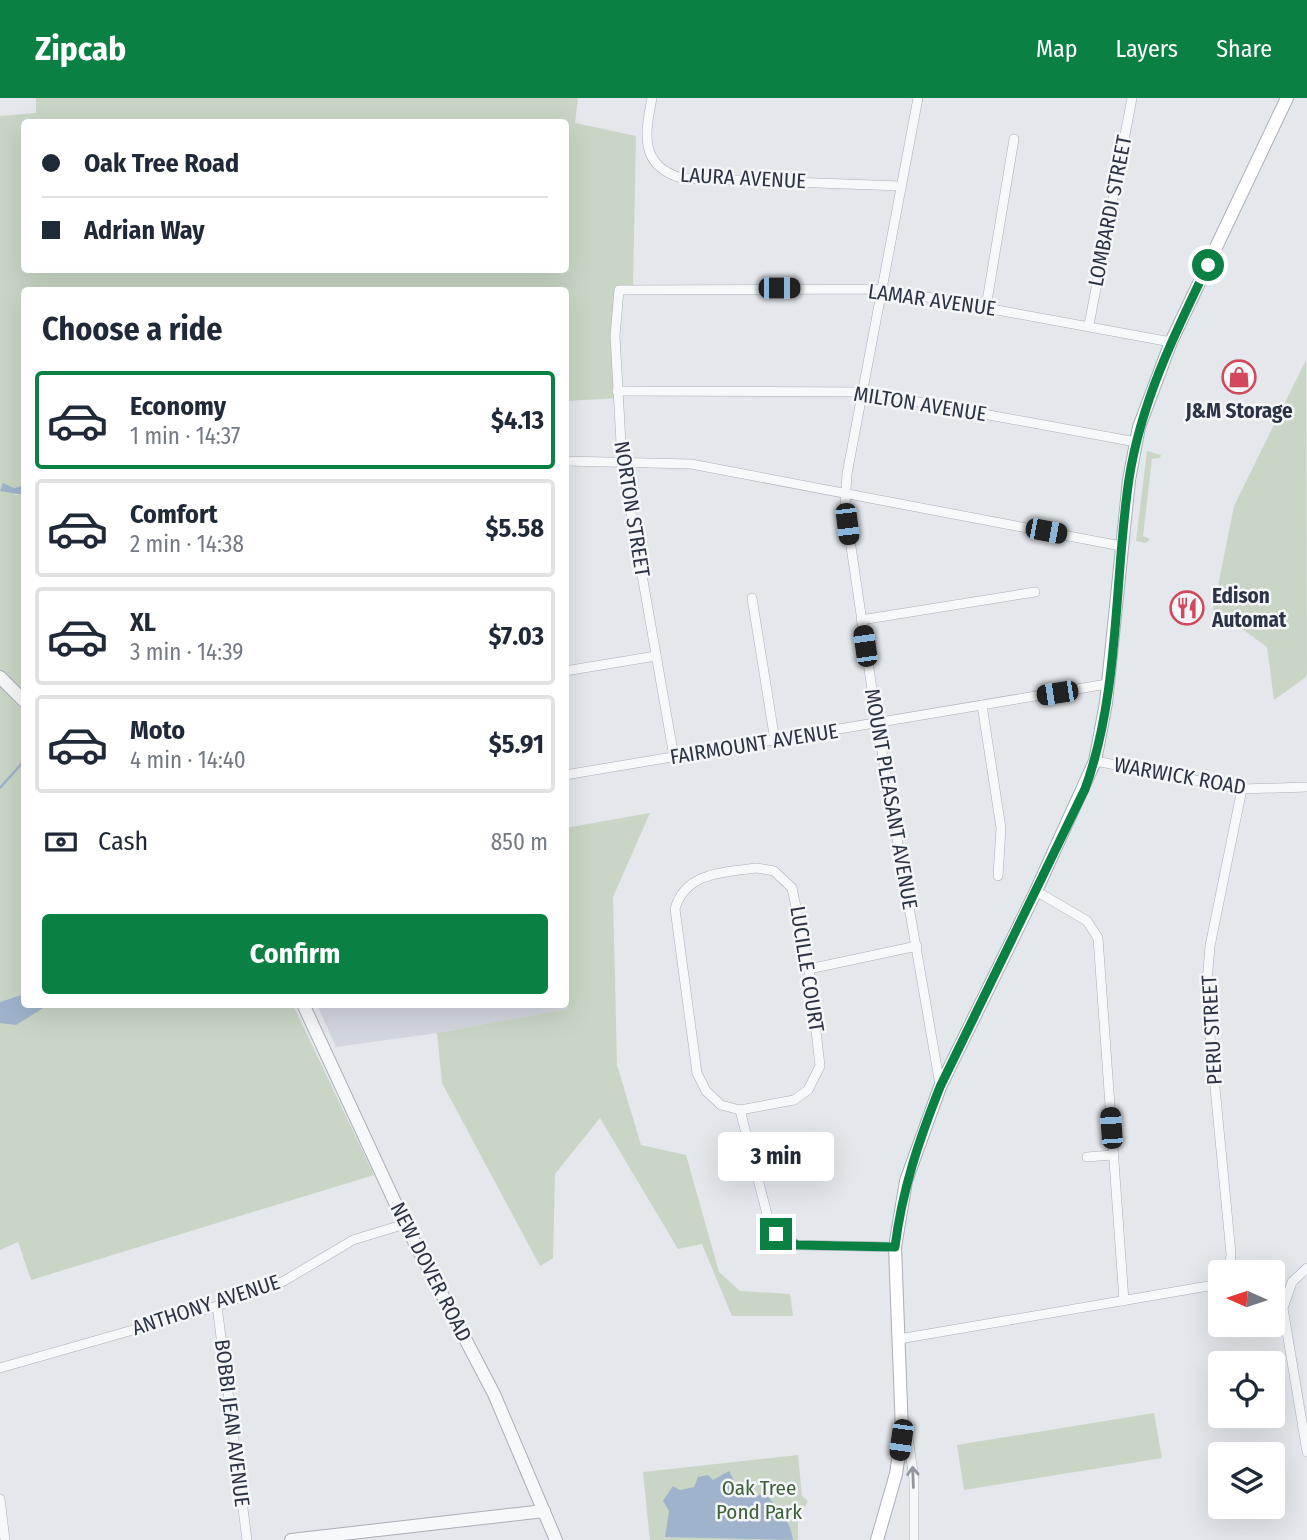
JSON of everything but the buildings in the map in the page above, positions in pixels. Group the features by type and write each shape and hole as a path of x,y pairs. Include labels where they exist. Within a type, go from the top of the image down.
{"main road":[{"path":"877,1540 896,1474 903,1415 895,1247 906,1181 940,1087 1037,891 1095,761 1136,442 1149,394 1287,98"}],"street":[{"name":"LAURA AVENUE","path":"652,98 646,131 648,149 657,164 671,175 681,178 901,187"},
{"name":"MOUNT PLEASANT AVENUE","path":"918,98 845,493 851,557 877,723 940,1087"},
{"name":"LOMBARDI STREET","path":"1089,325 1132,98"},
{"path":"986,307 1014,139"},
{"name":"NORTON STREET","path":"649,287 623,287 618,290 615,298 617,391 622,461 674,757"},
{"name":"LAMAR AVENUE","path":"649,287 883,289 1171,342"},
{"name":"MILTON AVENUE","path":"617,391 864,392 1136,442"},
{"path":"569,461 691,464 1121,546"},
{"path":"861,620 1035,592"},
{"path":"752,598 775,741"},
{"path":"569,670 656,656"},
{"path":"0,677 21,698"},
{"name":"FAIRMOUNT AVENUE","path":"569,774 1107,684"},
{"path":"982,705 1001,828 998,876"},
{"name":"WARWICK ROAD","path":"1095,761 1242,789 1307,788"},
{"name":"PERU STREET","path":"1230,1260 1206,994 1210,946 1242,789"},
{"name":"LUCILLE COURT","path":"757,868 781,876 796,896 820,1057 814,1083 794,1100 740,1110 725,1107 713,1099 697,1073 675,918 681,894 693,881 705,876 757,868"},
{"path":"1037,891 1087,921 1098,939 1124,1301"},
{"path":"809,970 917,946"},
{"name":"NEW DOVER ROAD","path":"305,1008 405,1224 494,1394 556,1540"},
{"path":"740,1110 768,1218 776,1234 797,1245 895,1247"},
{"path":"1087,1157 1112,1155"},
{"name":"ANTHONY AVENUE","path":"0,1368 217,1306 284,1280 353,1241 405,1224"},
{"path":"1307,1268 1292,1282 1283,1308 1307,1451"},
{"path":"899,1339 1208,1286"},
{"name":"BOBBI JEAN AVENUE","path":"217,1306 247,1540"},
{"path":"903,1415 912,1448 914,1540"},
{"path":"0,1499 5,1540"},
{"path":"291,1540 544,1511"}],"shaded area":[{"path":"318,1008 567,1009 437,1033 336,1047"}],"green space":[{"path":"36,98 578,98 575,123 636,136 633,287 619,287 621,398 569,401 569,287 21,287 21,486 14,488 15,495 21,495 21,995 0,1002 0,116 36,113"},
{"path":"1306,360 1307,671 1306,677 1274,700 1267,647 1231,621 1210,626 1234,506"},
{"path":"1147,451 1161,455 1160,458 1152,459 1143,536 1150,539 1146,543 1136,541"},
{"path":"650,813 613,897 617,1065 641,1145 686,1155 719,1272 740,1291 790,1294 793,1316 732,1316 702,1244 678,1249 600,1118 555,1174 553,1258 540,1266 442,1083 437,1033 569,1008 569,827"},
{"path":"40,1008 294,1008 374,1175 31,1280 18,1242 0,1250 0,1023"},
{"path":"1154,1413 1162,1458 964,1490 957,1445"},
{"name":"Oak Tree Pond Park","path":"798,1455 802,1496 808,1501 798,1520 798,1540 650,1540 643,1472"}],"water":[{"path":"3,483 14,488 21,486 21,494 0,491"},
{"path":"21,995 21,1008 43,1008 16,1025 0,1023 0,1002"},
{"path":"729,1471 742,1496 767,1495 787,1521 793,1540 665,1537 669,1511 663,1501 673,1486 680,1490 694,1487 698,1477 708,1475 713,1480"}],"waterway":[{"path":"0,788 21,764"}],"place":[{"name":"J&M Storage","path":"1239,377"},
{"name":"Edison Automat","path":"1187,608"}],"route":[{"path":"776,1234 784,1241 797,1245 895,1247 906,1181 921,1133 940,1087 1085,789 1095,761 1106,703 1121,546 1139,427 1163,360 1208,265"}]}
